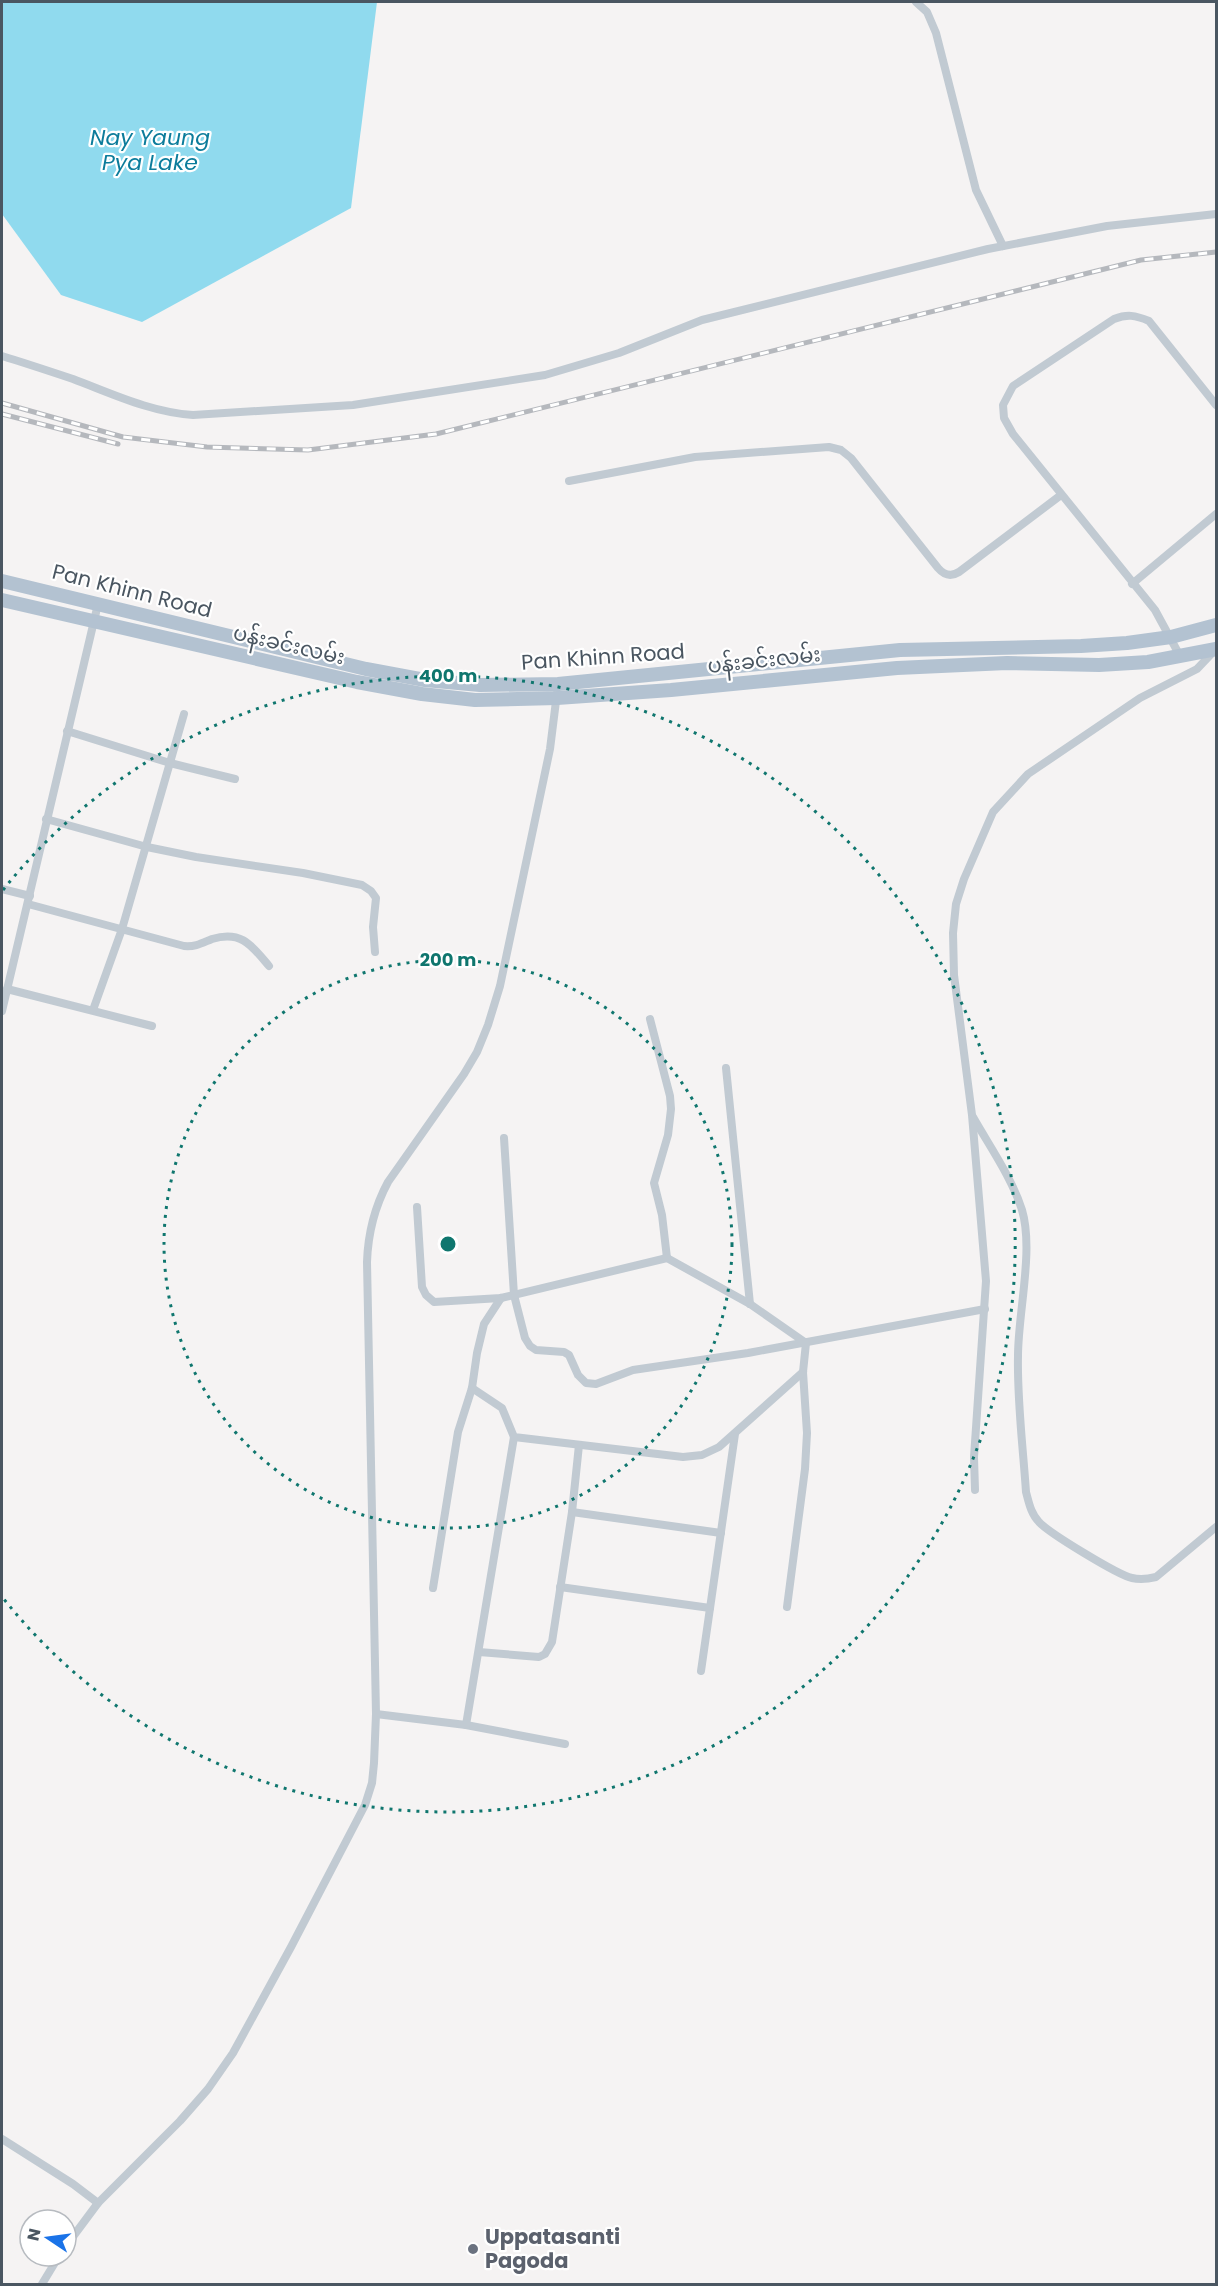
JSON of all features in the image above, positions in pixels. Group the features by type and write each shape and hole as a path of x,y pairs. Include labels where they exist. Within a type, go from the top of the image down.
{"main road":[{"name":"Pan Khinn Road","path":"2,581 366,669 425,680 480,685 558,684 900,650 1127,643 1171,637 1216,625"},
{"name":"ပန်းခင်းလမ်း","path":"2,600 93,623 422,694 475,700 557,698 671,690 897,668 1007,663 1099,665 1148,662 1216,649"}],"street":[{"path":"916,2 927,12 936,33 976,190 1003,246"},
{"path":"2,356 42,368 150,409 170,413 193,416 352,405 545,375 619,353 702,320 1003,246 1107,226 1216,214"},
{"path":"1180,656 1155,610 1013,434 1004,418 1002,405 1013,386 1114,319 1125,315 1135,315 1149,321 1216,405"},
{"path":"569,481 695,458 830,447 841,450 850,458 938,568 949,575 959,572 1061,495"},
{"path":"1132,584 1216,514"},
{"path":"2,1011 98,604"},
{"path":"975,1490 974,1457 986,1281 972,1115 954,975 953,933 956,904 964,879 993,812 1028,774 1140,698 1197,669 1216,649"},
{"path":"78,2230 98,2203 180,2121 208,2089 233,2053 365,1805 372,1783 376,1714 367,1262 370,1228 380,1197 388,1182 464,1074 477,1052 488,1024 500,986 550,749 558,684"},
{"path":"93,1010 122,929 184,714"},
{"path":"67,731 170,763 234,779"},
{"path":"46,819 147,847 362,885 376,898 373,927 375,952"},
{"path":"2,889 29,900 184,946 193,947 216,938 239,938 247,941 269,966"},
{"path":"7,989 152,1026"},
{"path":"650,1018 670,1102 669,1135 654,1183 663,1215 667,1258"},
{"path":"726,1068 750,1304"},
{"path":"972,1115 1022,1211 1025,1253 1018,1355 1018,1392 1026,1492 1030,1508 1040,1523 1113,1571 1132,1578 1156,1577 1216,1527"},
{"path":"504,1138 514,1295 525,1338 536,1350 564,1352 569,1355 578,1375 590,1384 596,1384 633,1370 806,1343 985,1309"},
{"path":"417,1207 422,1287 426,1295 434,1302 501,1298 667,1258 750,1304 806,1343"},
{"path":"433,1588 458,1432 472,1388 484,1324 501,1298"},
{"path":"787,1607 807,1433 803,1372 806,1343"},
{"path":"514,1437 683,1457 702,1455 735,1434 803,1372"},
{"path":"466,1725 514,1437 502,1408 472,1388"},
{"path":"701,1671 735,1434"},
{"path":"479,1652 539,1657 545,1654 552,1642 572,1512 579,1445"},
{"path":"572,1512 721,1533"},
{"path":"560,1587 710,1608"},
{"path":"376,1714 466,1725 565,1744"},
{"path":"2,2139 73,2184 98,2203"},
{"path":"42,2284 52,2268"}],"water":[{"name":"Nay Yaung Pya Lake","path":"2,2 377,2 351,208 142,322 61,295 2,214"}],"railway":[{"path":"2,403 123,437 207,447 308,450 436,434 1141,260 1216,252"},
{"path":"2,414 118,444"}],"place":[{"name":"Uppatasanti Pagoda","path":"473,2249"}]}
